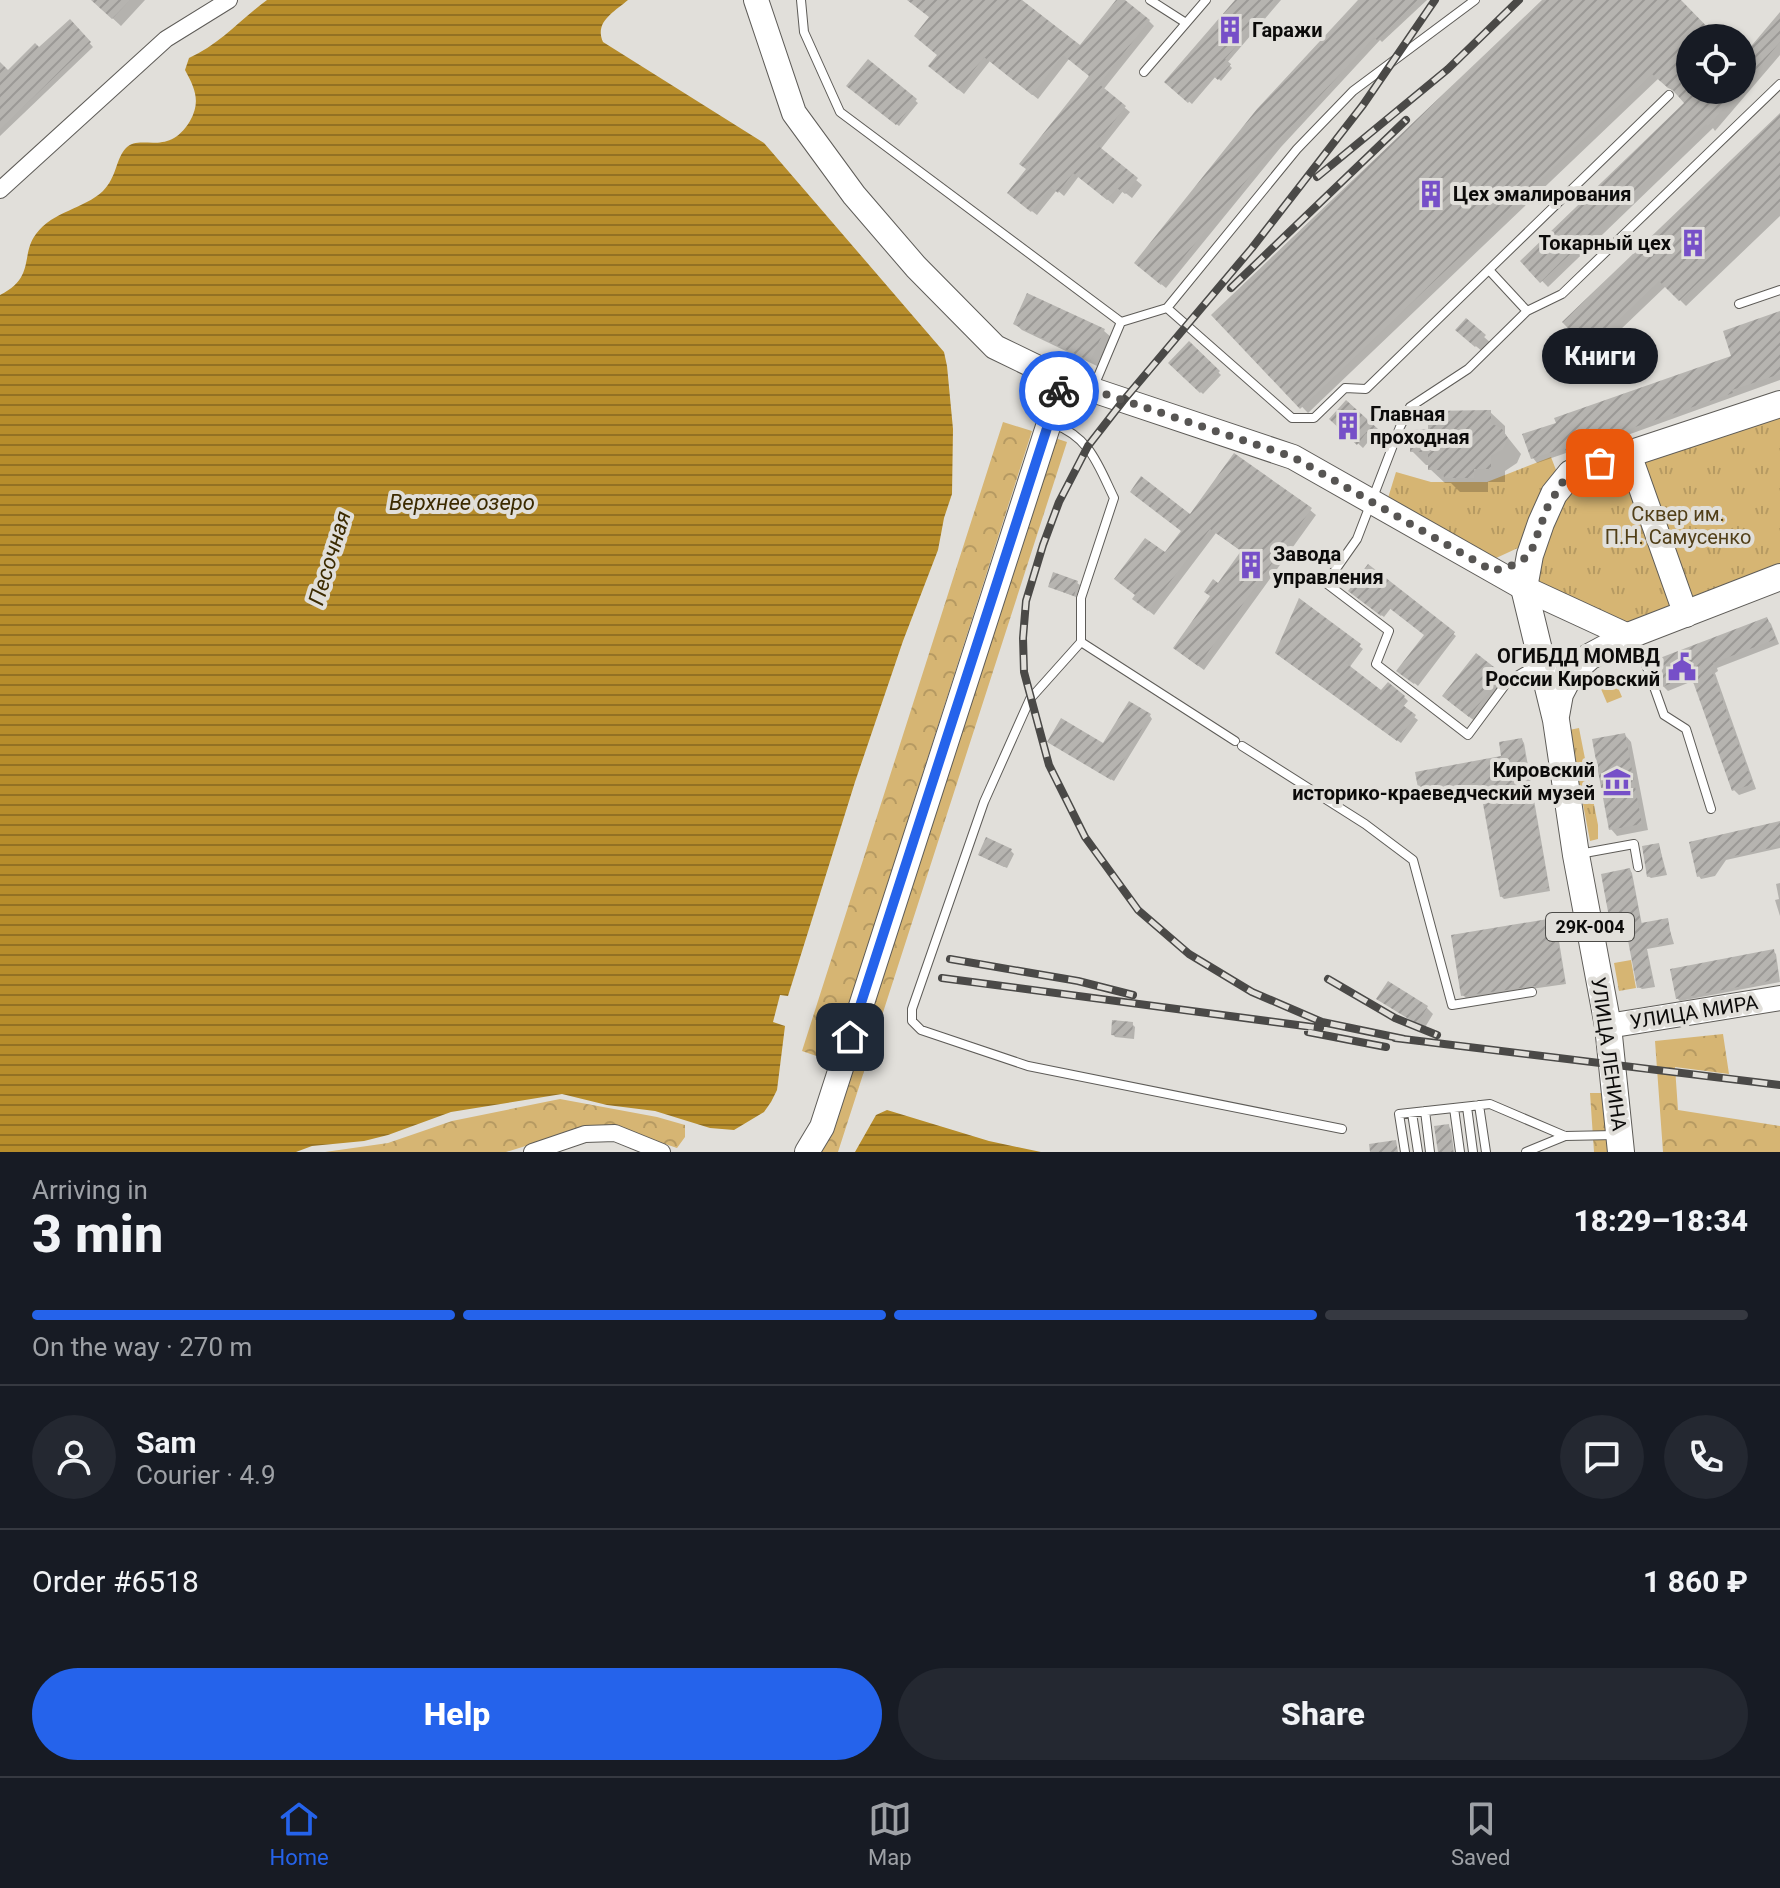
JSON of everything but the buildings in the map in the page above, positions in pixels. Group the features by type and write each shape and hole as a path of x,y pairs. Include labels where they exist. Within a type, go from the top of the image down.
{"main road":[{"path":"756,0 794,113 854,195 916,267 995,347 1092,391 1293,457 1524,588 1628,636"},
{"path":"807,1152 822,1127 1063,380"},
{"name":"29К-004","path":"1556,720 1524,588 1530,555 1554,494 1571,473 1780,404"},
{"path":"1629,454 1686,615"},
{"path":"1493,571 1513,565 1530,555"},
{"name":"29К-004","path":"1556,720 1560,694 1571,673 1589,657 1628,636 1780,577"},
{"name":"УЛИЦА ЛЕНИНА","path":"1556,720 1576,855 1608,1026 1621,1144"},
{"name":"УЛИЦА МИРА","path":"1608,1026 1780,998"}],"street":[{"path":"0,190 166,39 229,0"},
{"path":"532,1152 585,1134 615,1133 662,1152"}],"lane":[{"path":"801,0 804,32 840,112 1121,322"},
{"path":"1150,0 1186,23"},
{"path":"1144,72 1206,0"},
{"path":"1121,322 1167,308 1297,149 1353,91 1475,0"},
{"path":"1542,662 1508,681 1468,735 1376,664 1389,631 1326,583 1357,539 1410,407 1468,369 1527,311 1562,294 1780,84"},
{"path":"1167,308 1292,418 1314,418 1345,388 1366,389 1669,95"},
{"path":"1489,270 1527,311"},
{"path":"1739,304 1780,290"},
{"path":"1092,391 1121,322"},
{"path":"1048,423 1065,428 1088,446 1114,498 1081,598 1081,642 1030,699 984,802 912,1009 912,1021 921,1030 1028,1066 1342,1129"},
{"path":"1628,636 1643,656 1664,715 1686,729 1711,809"},
{"path":"1081,642 1365,824 1413,860 1452,1005 1532,992"},
{"path":"1576,855 1634,844 1638,867"},
{"path":"1405,1152 1399,1114 1490,1104 1565,1136 1621,1144"},
{"path":"1479,1105 1486,1152"},
{"path":"1467,1107 1473,1152"},
{"path":"1454,1108 1460,1152"},
{"path":"1425,1111 1430,1152"},
{"path":"1412,1113 1418,1152"},
{"path":"1526,1152 1565,1136"}],"green space":[{"name":"Сквер им. П.Н. Самусенко","path":"1780,416 1780,565 1626,625 1537,582 1550,527 1574,484 1578,486"},
{"path":"1003,422 1032,431 831,1061 802,1051"},
{"path":"1049,436 1067,442 838,1152 819,1152"},
{"path":"1551,457 1556,470 1542,492 1520,547 1494,559 1388,498 1396,472 1431,482 1487,482"},
{"path":"1616,683 1622,697 1607,703 1601,689"},
{"path":"1579,728 1598,825 1598,839 1590,841 1569,730"},
{"path":"1631,960 1636,988 1619,991 1614,963"},
{"path":"1723,1034 1729,1074 1675,1067 1678,1110 1780,1126 1780,1152 1663,1152 1655,1041"},
{"path":"1590,1093 1606,1093 1610,1152 1594,1152"},
{"path":"560,1099 685,1125 685,1137 677,1148 615,1127 583,1128 506,1152 325,1152 388,1143 452,1121"}],"water":[{"name":"Верхнее озеро","path":"267,0 628,0 603,23 603,42 764,143 944,352 953,429 952,494 938,550 855,782 788,996 780,995 773,1022 785,1026 777,1090 764,1112 734,1130 710,1128 655,1111 607,1105 562,1094 451,1112 388,1135 364,1141 312,1146 296,1152 0,1152 0,295 19,281 36,234 51,220 103,191 126,148 132,144 164,142 182,132 190,121 196,101 185,70 189,58 220,39"},
{"path":"887,1110 989,1141 1041,1152 855,1152 876,1115"}],"railway":[{"path":"1404,1039 1322,1022 1252,992 1189,954 1138,910 1085,837 1049,765 1024,672 1023,638 1026,601 1043,545 1059,502 1088,446 1252,248 1363,105 1435,0"},
{"path":"1317,177 1448,69 1519,0"},
{"path":"1231,288 1406,120"},
{"path":"950,959 1078,981 1133,995"},
{"path":"942,978 1320,1028"},
{"path":"1328,979 1395,1018 1437,1035"},
{"path":"1308,1032 1386,1047"},
{"path":"1395,1038 1780,1085"}],"way so far":[{"path":"1059,391 1063,380 1293,457 1493,571 1513,565 1530,555 1547,508 1562,483 1571,473 1600,463"}],"place":[{"name":"Гаражи","path":"1230,30"},
{"name":"Цех эмалирования","path":"1431,194"},
{"name":"Токарный цех","path":"1693,243"},
{"name":"Главная проходная","path":"1348,426"},
{"name":"Книги","path":"1600,463"},
{"name":"Завода управления","path":"1251,565"},
{"name":"ОГИБДД МОМВД России Кировский","path":"1682,667"},
{"name":"Кировский историко-краеведческий музей","path":"1617,782"}],"route":[{"path":"850,1037 1059,391"}],"water label":[{"name":"Песочная","path":"329,558"}]}
